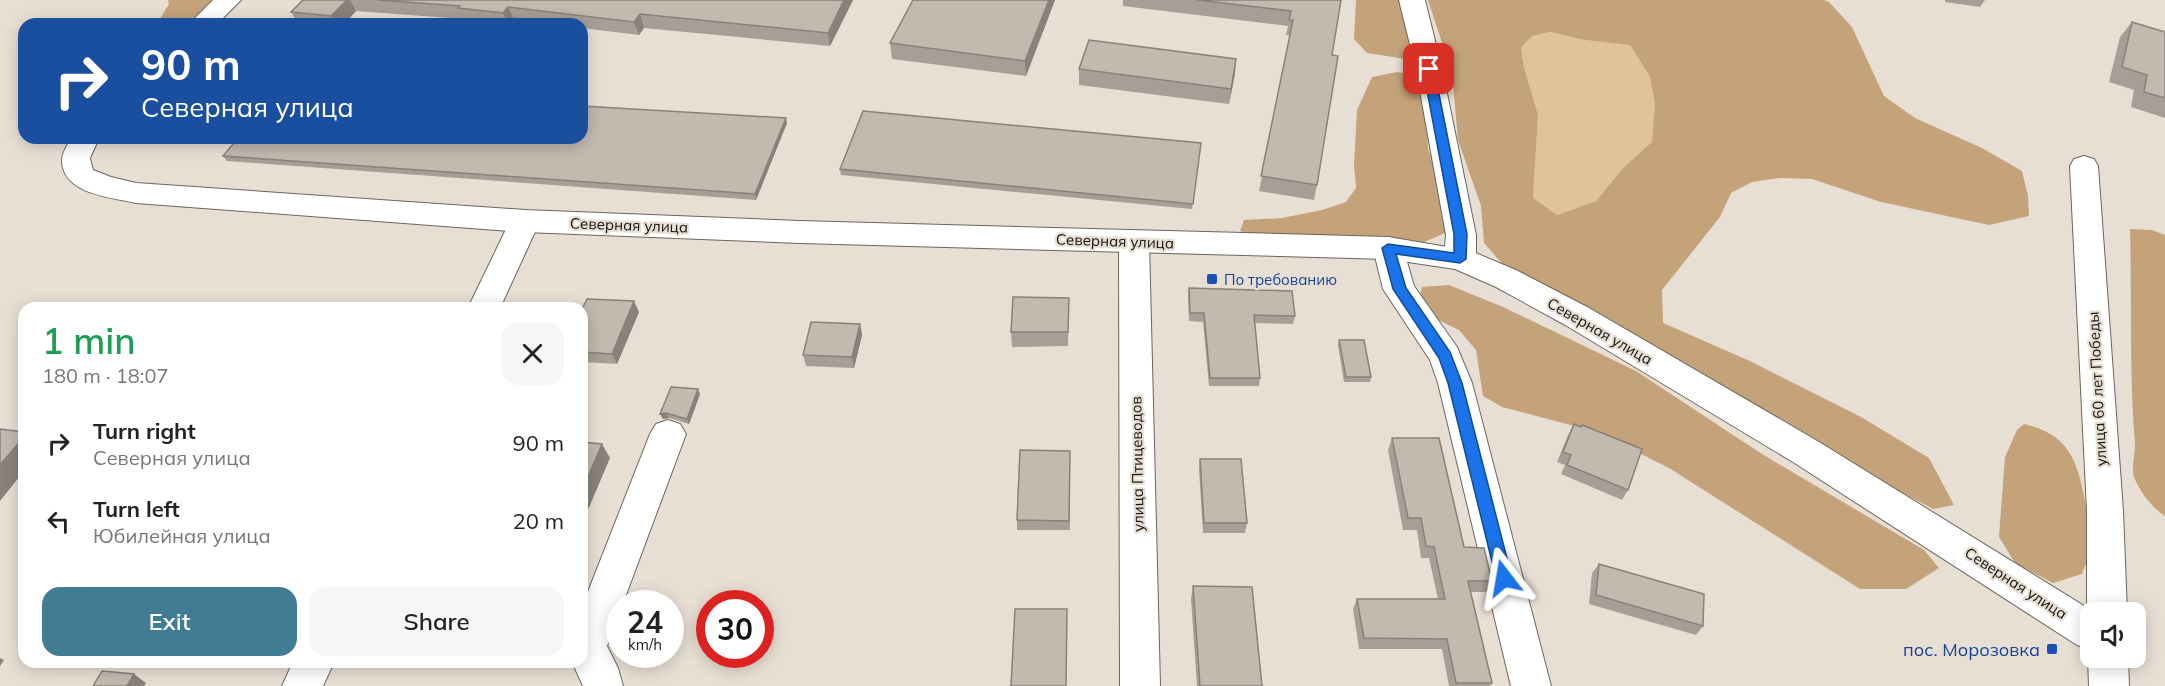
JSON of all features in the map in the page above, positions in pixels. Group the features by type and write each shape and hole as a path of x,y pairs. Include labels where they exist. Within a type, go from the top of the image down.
{"street":[{"path":"208,18 228,0"},
{"path":"1412,0 1429,69 1461,234 1460,259"},
{"name":"Северная улица","path":"82,144 76,158 80,176 104,186 136,193 525,221 1134,242 1388,248 1460,259 1507,279 1697,388 1944,537 2080,625"},
{"name":"улица 60 лет Победы","path":"2084,166 2105,511 2106,602"},
{"path":"487,302 525,221"},
{"name":"улица Птицеводов","path":"1134,242 1140,686"},
{"path":"1388,248 1399,289 1445,356 1455,383 1531,686"},
{"path":"588,643 668,434"},
{"path":"588,651 598,668 603,686"},
{"path":"302,686 311,668"},
{"path":"2108,668 2109,686"}],"shaded area":[{"path":"168,0 216,0 197,18 161,18 169,4"},
{"path":"1356,0 1404,0 1416,56 1412,60 1367,53 1354,39"},
{"path":"1428,0 1824,0 1829,2 1852,27 1884,96 1915,118 1982,148 2022,171 2028,196 2029,216 1989,225 1881,202 1812,179 1780,178 1752,182 1731,193 1720,217 1662,290 1663,323 1750,361 1861,417 1929,458 1954,505 1933,509 1824,451 1505,267 1484,243 1481,206 1458,140 1452,73","holes":["1550,32 1585,40 1630,45 1650,77 1655,104 1652,142 1623,168 1596,201 1557,215 1533,198 1538,115 1521,48 1532,36"]},
{"path":"1550,32 1585,40 1630,45 1650,77 1655,104 1653,142 1623,168 1596,201 1556,215 1533,198 1538,115 1521,48 1532,36"},
{"path":"1397,72 1412,75 1425,100 1428,148 1445,202 1450,231 1422,243 1265,238 1240,231 1244,220 1282,218 1322,210 1346,202 1356,188 1354,165 1357,110 1372,77"},
{"path":"2130,229 2152,230 2165,235 2165,516 2147,499 2133,474 2135,445 2131,364"},
{"path":"1449,285 1503,307 1636,371 1762,454 1924,550 1939,568 1906,589 1860,589 1669,468 1597,432 1502,407 1483,396 1476,350 1459,330 1434,318 1420,296 1422,287"},
{"path":"2024,424 2053,436 2070,454 2080,477 2091,530 2092,547 2082,574 2053,583 2015,563 1999,537 2005,457 2017,430"}],"building":[{"path":"303,0 347,0 331,16 291,12"},
{"path":"377,0 844,0 828,33 640,14 634,22 508,7 503,13 458,8 460,6"},
{"path":"913,0 1049,0 1025,61 890,43"},
{"path":"1197,0 1341,0 1332,55 1338,56 1317,185 1261,176 1293,20 1289,20 1291,11"},
{"path":"2132,22 2165,32 2165,98 2144,92 2147,75 2122,67"},
{"path":"1089,40 1236,59 1231,89 1079,69"},
{"path":"588,106 786,118 755,194 223,156 233,144 588,144"},
{"path":"863,111 1201,143 1193,204 840,169"},
{"path":"1189,288 1292,291 1295,316 1254,315 1260,378 1210,378 1204,313 1190,313"},
{"path":"1013,297 1069,298 1068,332 1011,332"},
{"path":"587,299 634,301 612,354 588,352 588,302 586,302"},
{"path":"811,322 860,324 852,357 803,355"},
{"path":"1339,340 1364,340 1371,377 1346,377"},
{"path":"671,387 698,389 687,419 666,413 660,414"},
{"path":"1574,424 1581,427 1582,425 1642,449 1628,490 1567,465 1571,455 1563,452"},
{"path":"0,429 18,431 18,444 0,465"},
{"path":"1392,438 1439,438 1464,547 1484,548 1492,581 1468,581 1492,683 1456,683 1447,639 1364,638 1357,599 1445,599 1434,547 1426,546 1421,518 1408,518"},
{"path":"588,443 602,444 588,477"},
{"path":"1020,450 1070,451 1069,521 1017,520"},
{"path":"1200,459 1241,459 1247,523 1204,523"},
{"path":"1599,564 1704,594 1703,626 1596,595"},
{"path":"1193,586 1252,587 1262,686 1200,686"},
{"path":"1015,609 1067,609 1066,686 1011,686"},
{"path":"102,671 134,674 127,686 93,686"}],"place":[{"name":"По требованию","path":"1212,279"},
{"name":"пос. Морозовка","path":"2052,649"}],"route":[{"path":"1429,69 1461,234 1460,259 1388,248 1399,289 1445,356 1455,383 1504,578"}]}
